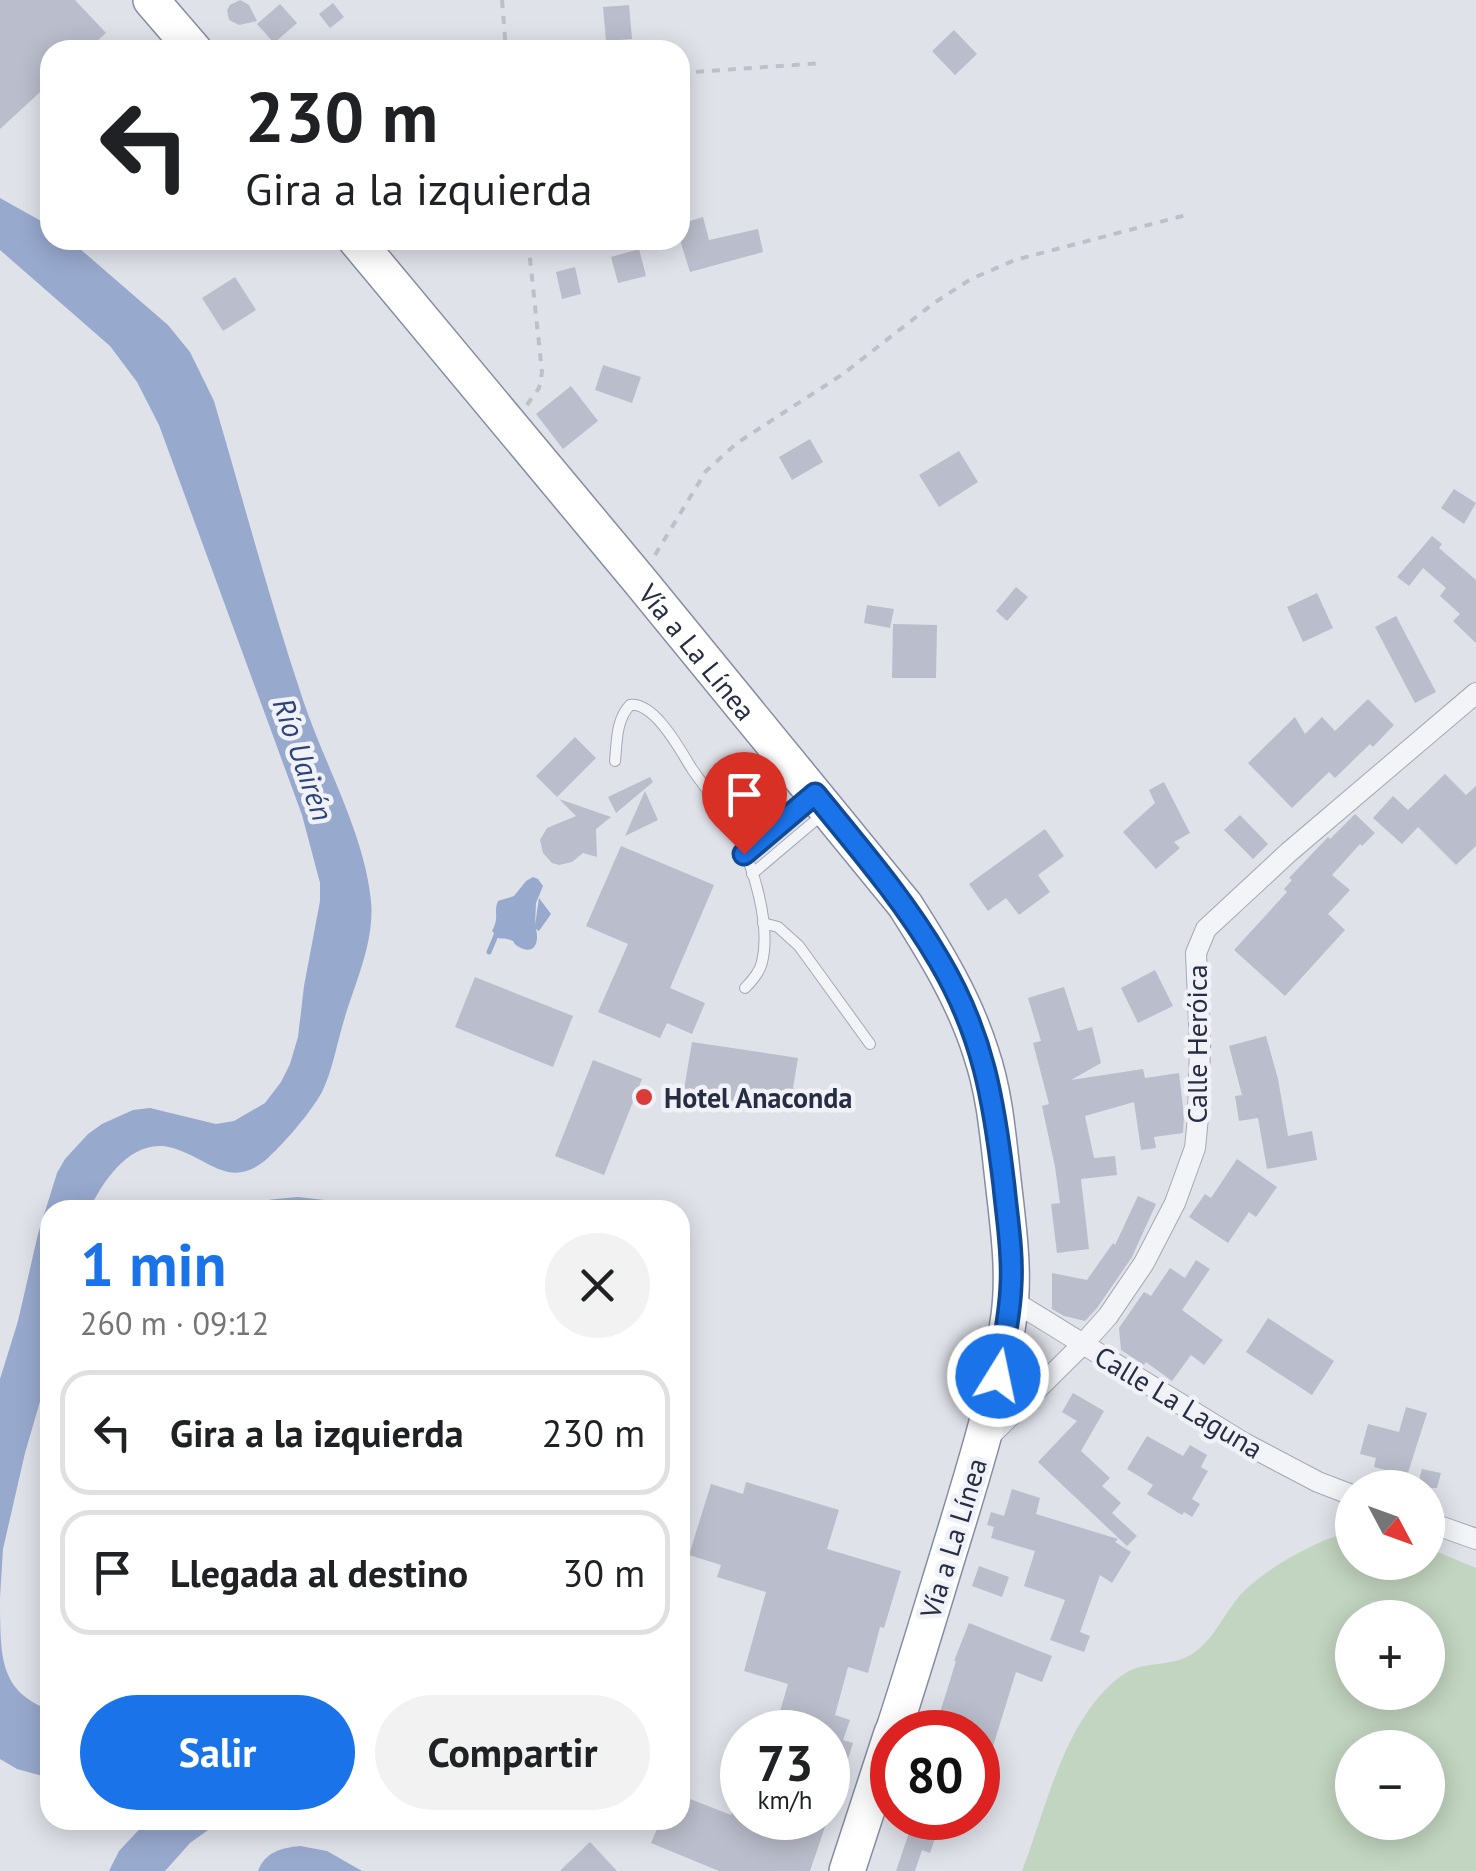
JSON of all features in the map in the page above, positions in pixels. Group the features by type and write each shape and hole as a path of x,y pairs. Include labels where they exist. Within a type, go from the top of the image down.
{"highway":[{"path":"151,0 185,40"},
{"name":"Vía a La Línea","path":"364,250 905,905 966,1010 982,1055 996,1119 1012,1281 998,1376 980,1446 900,1710"},
{"name":"Vía a La Línea","path":"847,1871 870,1802"}],"street":[{"name":"Calle Heróica","path":"980,1446 1108,1316 1144,1263 1187,1174 1194,1148 1200,1084 1196,953 1206,930 1289,852 1476,694"},
{"name":"Calle La Laguna","path":"1010,1300 1244,1444 1335,1489"},
{"path":"1445,1528 1476,1539"}],"lane":[{"path":"615,761 618,726 625,709 636,703 659,721 672,738 737,836 752,874 763,923 762,962 745,988"},
{"path":"744,854 822,802"},
{"path":"752,874 822,802"},
{"path":"763,923 778,928 798,946 870,1044"}],"path":[{"path":"502,0 505,40"},
{"path":"690,72 822,64"},
{"path":"640,580 706,471 736,443 843,374 934,303 970,280 1015,260 1190,214"},
{"path":"506,419 533,398 542,372 529,250"}],"green space":[{"path":"1335,1537 1335,1580 1445,1580 1445,1555 1476,1568 1476,1871 1022,1871 1071,1739 1102,1694 1131,1670 1173,1662 1194,1653 1256,1580"}],"water":[{"name":"Río Uairén","path":"0,198 40,220 40,250 81,250 168,325 190,352 214,401 303,700 361,851 371,901 370,933 331,1068 317,1100 290,1135 269,1157 243,1172 221,1170 173,1148 145,1148 122,1163 95,1200 49,1200 65,1159 102,1124 133,1110 150,1108 216,1124 234,1121 265,1103 281,1082 298,1037 320,883 302,815 159,425 137,382 110,346 0,250"},
{"path":"533,877 543,886 536,903 535,925 539,898 551,914 539,931 536,929 535,945 526,950 513,941 498,938 492,931 498,901 514,896"},
{"path":"298,1197 325,1200 274,1200"},
{"path":"40,1228 40,1401 3,1549 0,1597 0,1379"},
{"path":"0,1611 3,1658 12,1683 40,1705 40,1775 0,1759"},
{"path":"139,1830 208,1830 190,1843 165,1871 109,1871 119,1851"},
{"path":"300,1846 327,1851 362,1871 258,1871 274,1852"}],"building":[{"path":"0,0 75,0 106,33 98,40 40,40 40,92 0,129"},
{"path":"240,0 249,5 257,21 239,25 229,20 227,10"},
{"path":"333,3 344,17 330,28 319,14"},
{"path":"280,4 297,23 277,40 271,40 257,24"},
{"path":"629,5 632,39 606,40 603,7"},
{"path":"954,30 977,54 955,75 932,51"},
{"path":"703,217 709,240 758,229 763,252 690,272 683,250 690,250 690,221"},
{"path":"639,250 646,276 618,283 611,257"},
{"path":"575,267 581,294 562,299 556,272"},
{"path":"235,277 256,310 223,331 202,298"},
{"path":"603,365 641,377 632,403 595,390"},
{"path":"571,386 598,421 563,449 536,414"},
{"path":"810,439 823,462 792,480 779,457"},
{"path":"959,451 978,482 939,507 919,475"},
{"path":"1454,489 1476,503 1464,524 1441,508"},
{"path":"1432,536 1442,544 1439,548 1476,580 1476,643 1453,621 1460,614 1440,596 1446,588 1423,568 1409,586 1397,577"},
{"path":"1016,587 1028,597 1007,621 996,611"},
{"path":"1317,593 1333,628 1303,642 1287,607"},
{"path":"867,605 894,609 890,628 864,623"},
{"path":"1396,616 1436,692 1415,703 1375,627"},
{"path":"893,624 937,625 936,678 892,678"},
{"path":"1368,699 1394,725 1335,778 1329,772 1292,808 1248,763 1295,717 1305,734 1322,717 1335,731"},
{"path":"575,737 596,758 557,797 536,776"},
{"path":"1445,774 1466,795 1476,786 1476,846 1456,865 1418,827 1402,844 1373,818 1393,796 1408,810"},
{"path":"650,777 653,782 616,813 608,797"},
{"path":"1164,782 1190,833 1174,842 1180,848 1156,869 1123,832 1155,803 1149,790"},
{"path":"645,791 658,820 625,836"},
{"path":"559,799 611,817 596,829 597,857 583,853 572,862 559,865 543,853 540,840 547,828 576,816"},
{"path":"1355,814 1375,833 1332,875 1350,890 1328,914 1345,930 1285,996 1234,950 1287,892 1284,889 1292,880 1289,878"},
{"path":"1240,815 1268,844 1253,859 1224,830"},
{"path":"1045,829 1064,856 1038,875 1050,892 1019,915 1006,898 988,911 969,884"},
{"path":"621,846 714,885 670,988 705,1003 692,1034 667,1023 660,1038 598,1012 628,944 586,926"},
{"path":"1155,970 1173,1006 1138,1023 1121,988"},
{"path":"475,977 573,1016 553,1067 455,1027"},
{"path":"1064,987 1078,1031 1092,1027 1101,1063 1071,1080 1143,1069 1145,1078 1179,1073 1184,1116 1183,1133 1154,1137 1156,1148 1141,1150 1134,1102 1085,1116 1094,1158 1115,1156 1117,1175 1081,1179 1089,1249 1057,1253 1051,1204 1060,1203 1042,1106 1049,1104 1033,1043 1041,1041 1028,998"},
{"path":"1266,1036 1288,1136 1312,1131 1317,1160 1267,1169 1258,1118 1239,1121 1235,1096 1242,1095 1229,1046"},
{"path":"692,1042 798,1058 789,1112 683,1095"},
{"path":"593,1060 642,1079 604,1175 555,1156"},
{"path":"1237,1159 1277,1187 1256,1217 1249,1212 1228,1243 1189,1217 1205,1194 1211,1198"},
{"path":"1138,1196 1156,1204 1132,1257 1097,1308 1085,1321 1052,1309 1052,1273 1087,1280 1115,1245"},
{"path":"1196,1260 1210,1269 1182,1310 1223,1340 1204,1365 1191,1355 1172,1381 1121,1350 1119,1328 1144,1292 1151,1296 1170,1268 1185,1278"},
{"path":"1268,1318 1334,1361 1312,1395 1246,1352"},
{"path":"1073,1393 1104,1411 1081,1451 1110,1478 1102,1486 1121,1503 1112,1513 1137,1536 1127,1546 1038,1462 1077,1421 1062,1412"},
{"path":"1406,1407 1427,1413 1409,1470 1374,1467 1376,1458 1360,1454 1368,1424 1399,1432"},
{"path":"1147,1436 1183,1456 1190,1445 1207,1455 1201,1467 1208,1471 1192,1499 1200,1504 1192,1517 1147,1494 1153,1485 1127,1469"},
{"path":"746,1482 839,1510 827,1549 901,1571 868,1673 848,1667 836,1710 780,1710 788,1684 744,1671 766,1592 717,1577 721,1565 690,1555 711,1484 743,1494"},
{"path":"1012,1489 1040,1498 1036,1514 1118,1539 1115,1542 1131,1552 1112,1583 1100,1575 1080,1632 1090,1636 1084,1652 1050,1640 1065,1600 1024,1586 1035,1551 991,1538 994,1527 987,1525 991,1512 1004,1516"},
{"path":"979,1566 1009,1577 1002,1597 972,1586"},
{"path":"969,1623 1052,1656 1042,1682 1016,1672 1000,1724 1000,1710 941,1710"},
{"path":"690,1799 720,1811 720,1840 821,1840 810,1871 719,1871 651,1843 657,1830 690,1830"},
{"path":"907,1840 934,1840 930,1853 922,1850 915,1871 896,1871"},
{"path":"590,1842 617,1871 560,1871 568,1863"}],"waterway":[{"path":"489,952 497,933"}],"place":[{"name":"Hotel Anaconda","path":"644,1097"}],"route":[{"path":"744,854 815,794 905,905 966,1010 982,1055 996,1119 1009,1232 1012,1281 998,1376"}]}
